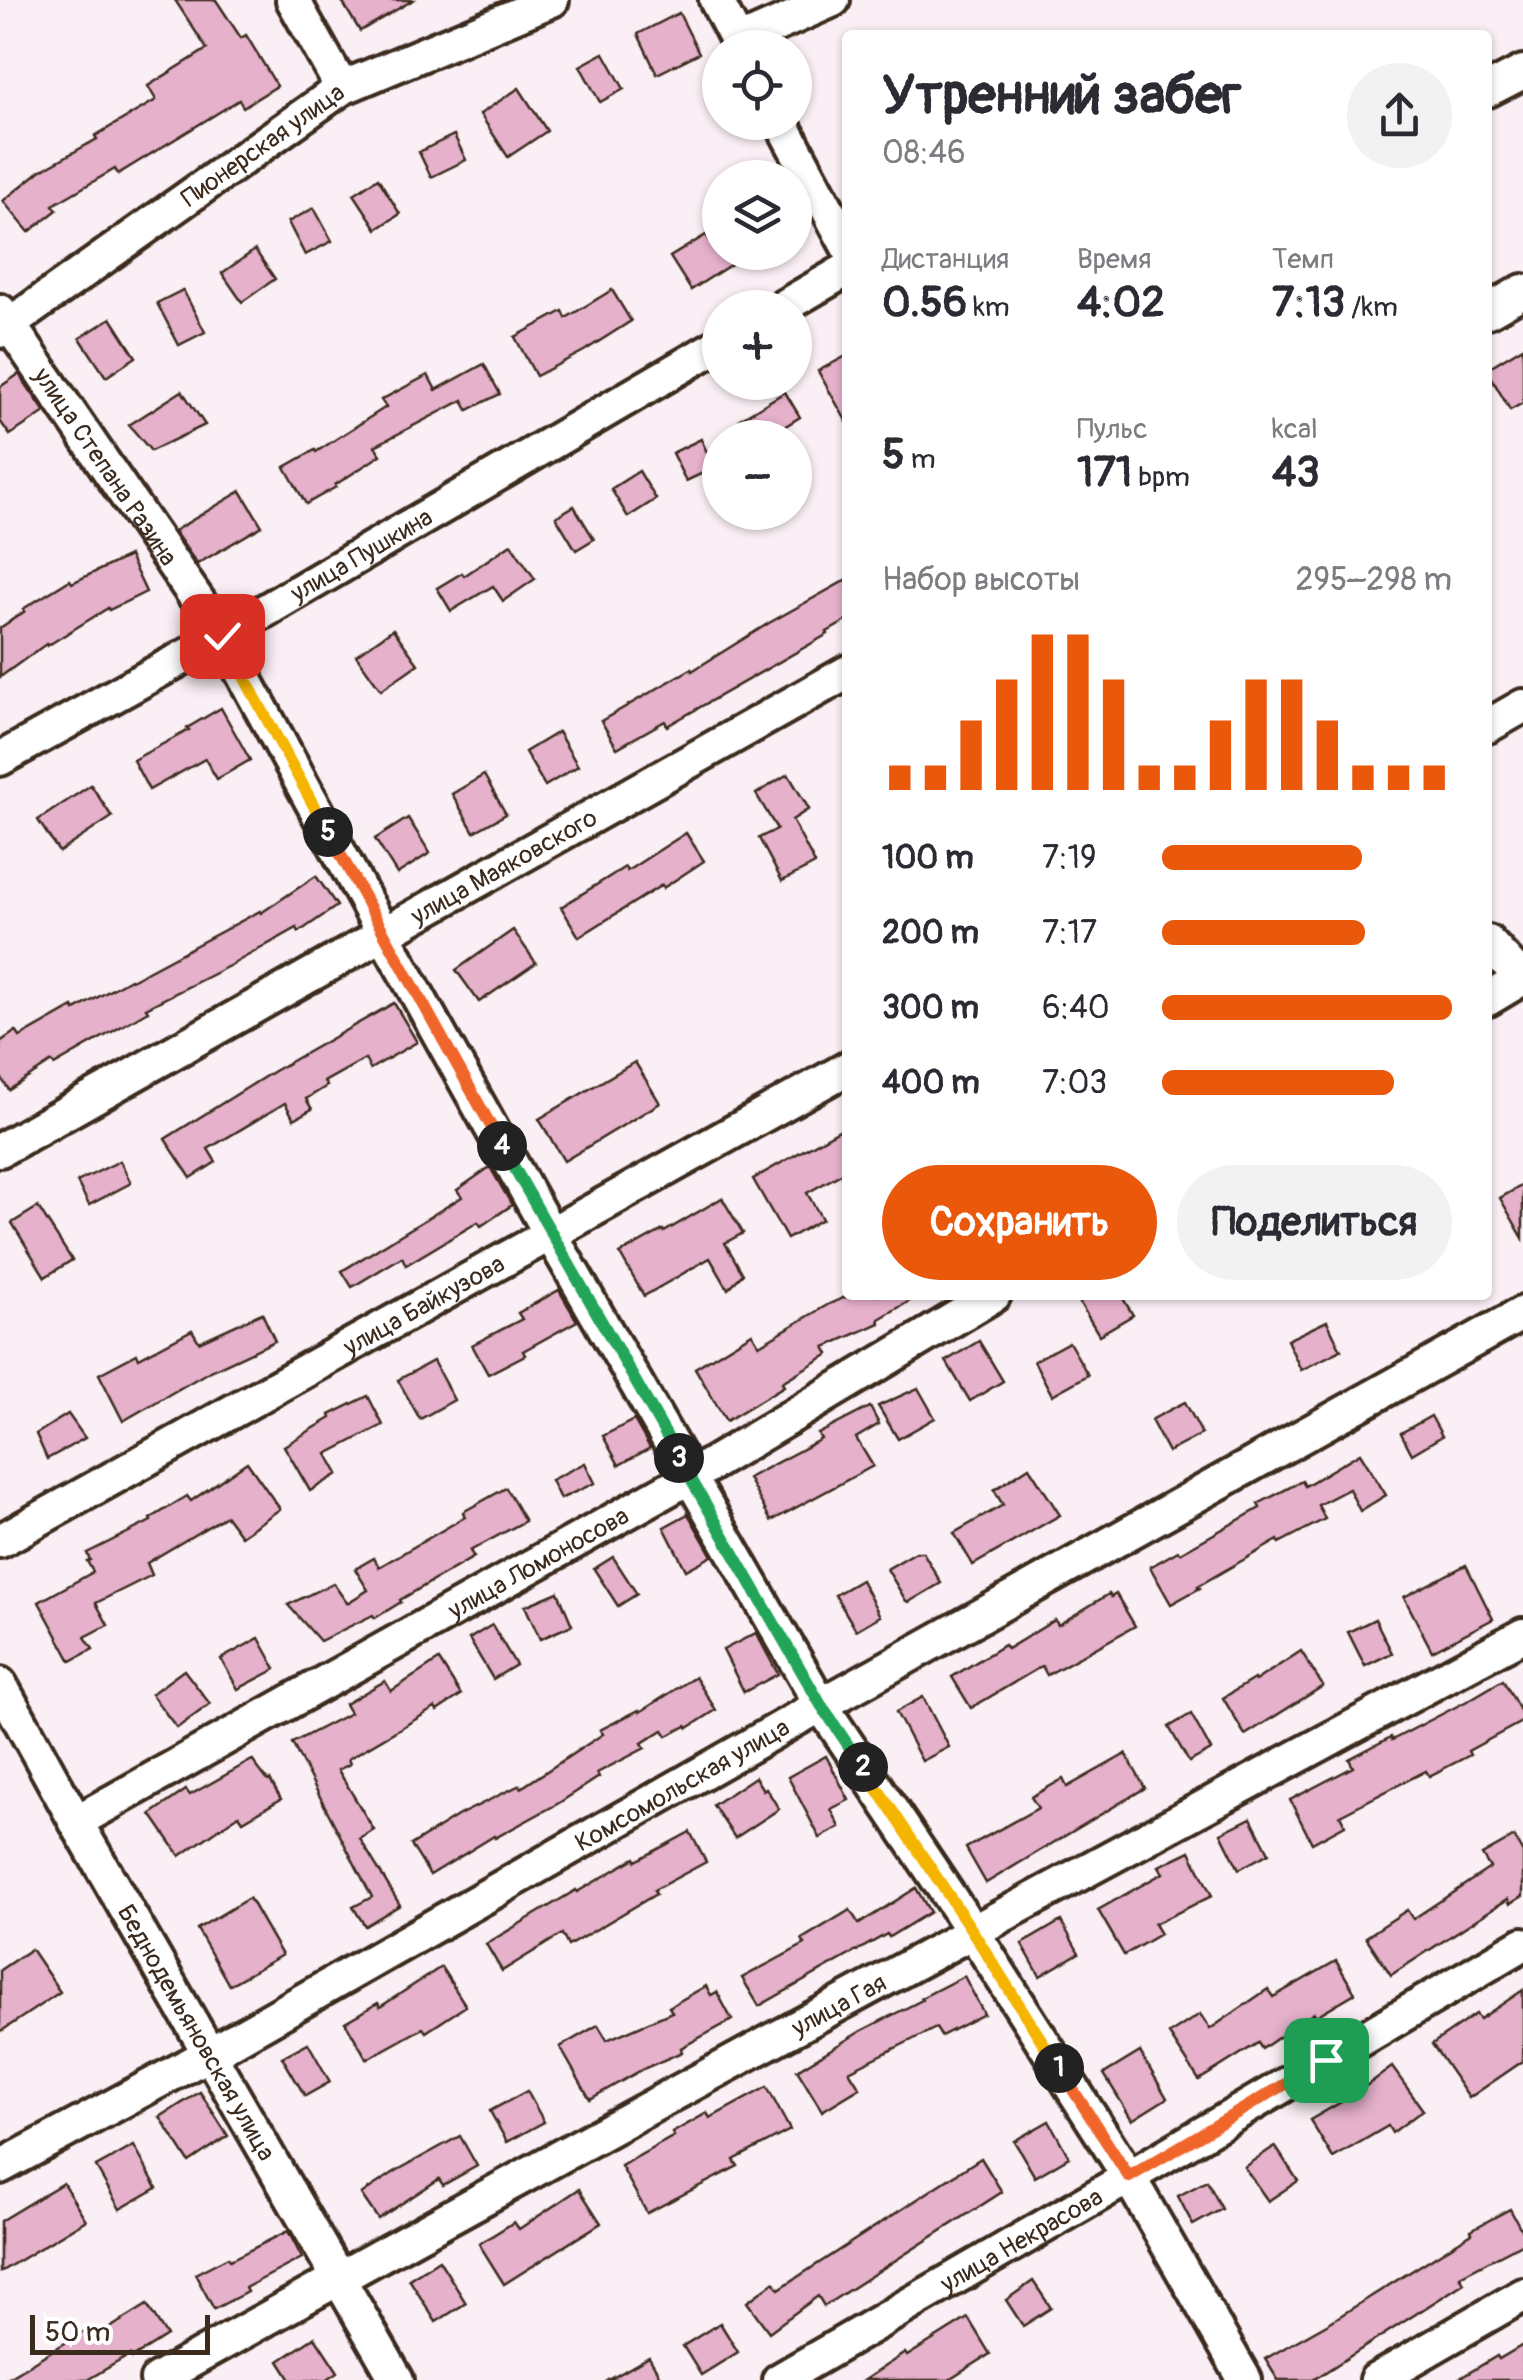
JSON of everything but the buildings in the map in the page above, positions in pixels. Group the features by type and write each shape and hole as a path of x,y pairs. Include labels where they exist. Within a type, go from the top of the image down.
{"street":[{"path":"293,0 342,88"},
{"name":"Пионерская улица","path":"3,322 342,88 552,0"},
{"path":"716,0 732,30"},
{"path":"771,30 834,0"},
{"path":"1492,88 1523,72"},
{"path":"791,140 842,236"},
{"path":"811,290 842,272"},
{"path":"1492,309 1523,291"},
{"name":"улица Степана Разина","path":"3,322 222,636 551,1235 821,1705 973,1932 1129,2177 1245,2380"},
{"name":"улица Пушкина","path":"0,759 222,636 702,355"},
{"name":"улица Маяковского","path":"0,1150 842,675"},
{"path":"1492,724 1523,706"},
{"path":"1492,946 1523,979 1492,998"},
{"name":"улица Байкузова","path":"0,1541 842,1071"},
{"name":"улица Ломоносова","path":"76,1822 690,1477 986,1300"},
{"name":"Комсомольская улица","path":"0,2167 1523,1313"},
{"name":"улица Гая","path":"157,2380 1523,1635"},
{"name":"Беднодемьяновская улица","path":"0,1684 397,2380"},
{"name":"улица Некрасова","path":"779,2380 1523,1944"},
{"path":"1376,2380 1523,2296"}],"route":[{"path":"222,636 551,1235 821,1705 973,1932 1129,2177 1326,2060"}]}
